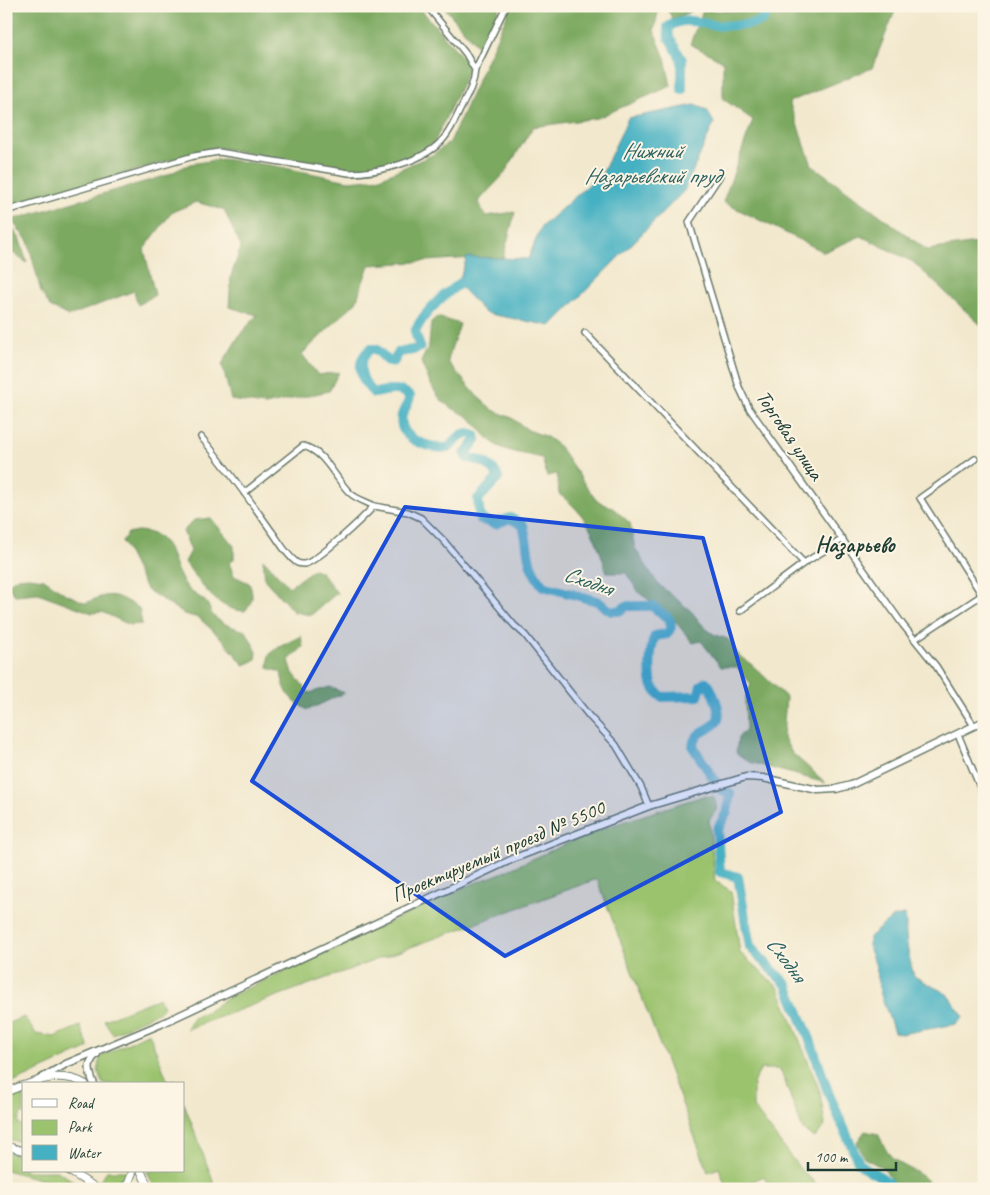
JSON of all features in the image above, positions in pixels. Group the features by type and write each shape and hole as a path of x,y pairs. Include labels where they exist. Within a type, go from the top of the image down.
{"main road":[{"path":"38,1082 67,1077 80,1082"},
{"path":"6,1092 22,1086"},
{"path":"6,1146 22,1151"},
{"path":"71,1172 98,1189"},
{"path":"121,1189 128,1184 133,1172"},
{"path":"141,1172 149,1189"}],"street":[{"path":"427,6 466,54 475,70"},
{"path":"6,211 194,156 219,152 349,173 366,173 390,168 430,150 445,138 474,81 475,70 506,6"},
{"name":"Торговая улица","path":"721,174 689,222 739,387 750,408 903,625 936,666 974,726"},
{"path":"585,333 804,563"},
{"path":"201,437 283,546 296,562 301,564 306,564 356,526 374,506"},
{"path":"244,493 303,446 311,448 351,494 374,506 408,512 421,518 444,541 616,745 641,787 649,806"},
{"path":"915,638 982,595 920,498 975,459"},
{"path":"740,611 804,563 843,539"},
{"name":"Проектируемый проезд № 5500","path":"34,1082 66,1064 100,1051 515,858 649,806 723,782 755,777 818,790 836,789 851,785 984,721"},
{"path":"958,734 984,797"},
{"path":"93,1082 89,1065 91,1059 100,1051"}],"highlighted area":[{"path":"405,507 703,538 781,812 505,956 252,781"}],"green space":[{"path":"6,6 418,6 470,66 434,143 404,160 357,173 215,147 6,209"},
{"path":"443,6 500,6 480,49"},
{"path":"511,6 655,6 658,12 654,31 665,58 671,86 597,118 533,127 504,174 478,202 486,216 515,212 503,258 453,259 369,265 356,302 302,354 318,375 339,372 329,391 265,405 231,400 222,364 239,336 257,315 229,307 231,276 241,247 224,210 196,202 172,212 144,249 155,295 138,305 134,291 69,316 50,307 41,292 28,241 11,220 165,176 190,164 222,159 270,165 349,181 380,178 432,155 450,142"},
{"path":"665,6 703,6 673,19"},
{"path":"767,6 877,6 895,11 872,68 789,102 812,165 927,250 984,242 984,328 913,262 861,236 824,252 723,202 753,120 723,99 723,61 690,44 703,10 753,12"},
{"path":"13,229 19,237 27,263 6,248 6,230"},
{"path":"437,317 460,324 448,362 477,396 493,410 512,418 528,430 547,437 559,446 596,500 614,509 630,523 635,548 658,584 691,611 705,628 715,635 728,639 739,656 751,664 786,697 783,737 792,753 826,783 749,762 736,753 738,738 746,729 745,699 751,684 737,667 721,667 701,641 693,643 668,613 639,593 626,573 607,573 590,529 578,511 559,494 557,474 547,476 542,458 514,452 498,446 470,418 442,401 431,385 421,362 429,345 431,322"},
{"path":"211,518 234,546 234,559 229,563 234,576 249,583 251,587 252,598 250,605 245,611 235,610 218,601 203,587 185,562 191,551 183,531 194,520"},
{"path":"137,531 150,533 159,537 165,543 181,578 193,593 206,602 212,614 228,625 246,631 257,652 256,660 244,665 223,640 199,618 184,614 146,589 122,541 128,533"},
{"path":"263,559 289,587 314,569 321,572 337,593 311,615 294,612 265,580"},
{"path":"16,578 44,579 64,593 86,603 102,596 119,597 139,608 142,624 130,625 102,612 92,613 38,593 15,595 7,585"},
{"path":"301,636 303,647 289,660 293,673 309,693 330,687 344,693 308,710 289,695 281,672 268,668 269,655 279,647"},
{"path":"703,796 714,797 717,809 709,820 715,881 731,891 740,953 779,988 820,1092 825,1125 815,1138 803,1130 780,1069 761,1069 753,1083 753,1107 800,1169 822,1189 770,1189 764,1176 737,1189 727,1189 719,1168 708,1172 597,879 187,1029 193,1017 210,1010 225,999 467,886 499,874 595,831"},
{"path":"159,998 164,1006 162,1010 113,1034 104,1020"},
{"path":"24,1017 36,1034 54,1037 80,1026 89,1048 6,1086 6,1024"},
{"path":"149,1033 168,1082 102,1082 98,1070 100,1057"},
{"path":"22,1092 22,1114 18,1123 22,1125 22,1135 19,1141 6,1140 6,1100"},
{"path":"185,1106 216,1189 155,1189 147,1172 185,1172"},
{"path":"865,1131 878,1134 890,1155 919,1174 934,1189 897,1189 885,1169 864,1158 857,1142"},
{"path":"6,1152 22,1156 22,1172 59,1172 86,1189 67,1189 61,1185 6,1170"},
{"path":"106,1172 129,1172 127,1177 117,1183 106,1185 98,1183"}],"water":[{"name":"Нижний Назарьевский пруд","path":"695,105 707,110 714,123 684,191 551,326 485,313 458,284 467,257 528,259 541,227 603,172 628,118"},
{"path":"904,915 908,950 914,976 947,994 964,1017 956,1024 901,1034 894,1032 880,992 876,966 869,950 869,937 893,917"}],"waterway":[{"name":"Сходня","path":"682,90 682,60 669,37 668,27 685,21 696,21 713,25 739,25 759,22 763,20 771,6"},
{"name":"Сходня","path":"470,277 446,294 431,308 419,324 415,332 420,347 399,352 394,361 389,362 376,349 370,349 362,360 361,372 363,377 374,393 397,390 410,396 402,415 402,424 404,431 416,441 440,448 448,448 463,434 475,435 476,440 465,454 467,458 490,466 498,478 478,499 480,519 495,524 510,518 523,525 533,571 543,586 597,601 611,611 619,611 627,606 652,606 669,619 671,627 667,634 655,636 653,641 650,670 652,684 656,692 662,697 698,696 701,686 706,682 713,692 718,711 718,719 715,724 699,734 695,739 693,747 721,790 730,793 727,812 717,830 720,872 738,877 750,947 787,985 809,1037 828,1092 859,1163 885,1180 892,1189"}],"district":[{"name":"Назарьево","path":"855,545"}]}
